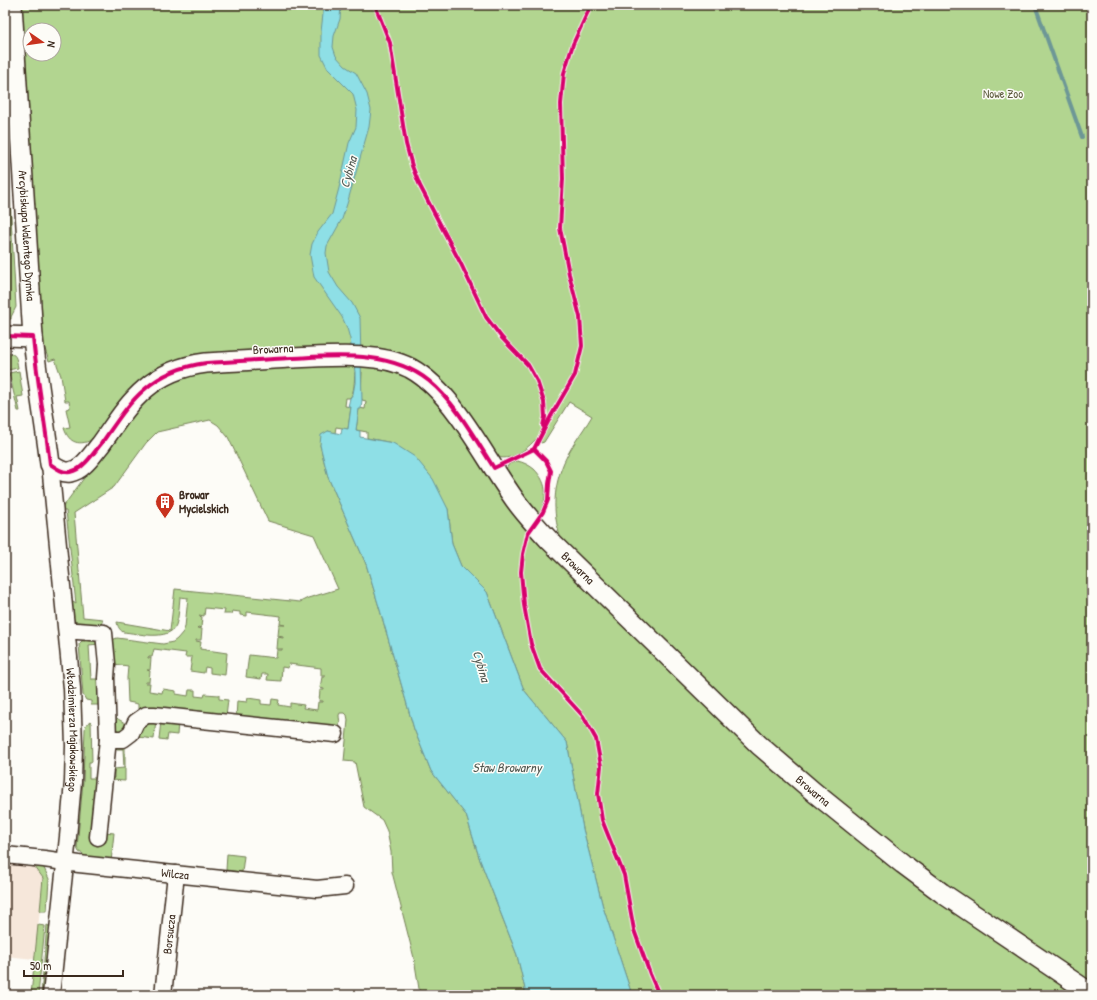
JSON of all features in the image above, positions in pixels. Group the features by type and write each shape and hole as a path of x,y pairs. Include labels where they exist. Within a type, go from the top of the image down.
{"street":[{"name":"Arcybiskupa Walentego Dymka","path":"12,5 33,337 50,464"},
{"path":"5,336 33,337"},
{"name":"Browarna","path":"50,464 65,472 71,472 82,466 92,456 136,398 145,389 166,375 190,365 335,356 372,358 409,368 429,381 448,400 459,414 516,501 550,542 759,745 851,822 942,893 1092,994"},
{"name":"Włodzimierza Majakowskiego","path":"50,464 67,631 73,703 74,746 73,782 51,995"},
{"path":"67,631 77,630 104,633 107,664 108,739 98,837"},
{"path":"108,739 123,739 131,732 136,722 146,715 335,734"},
{"name":"Wilcza","path":"5,855 317,889 345,886"},
{"name":"Borsucza","path":"163,995 176,874"}],"shaded area":[{"path":"5,864 35,867 43,878 35,959 5,956"}],"green space":[{"name":"Nowe Zoo","path":"18,5 1092,5 1092,987 925,873 764,741 564,546 560,537 555,508 558,479 567,456 592,416 569,402 544,442 541,443 540,439 537,438 518,454 501,458 495,456 416,362 201,355 94,439 80,443 72,440 64,428 70,427 66,409 70,408 69,401 65,401 61,376 55,359 49,361 41,337"},
{"path":"5,110 16,307 11,319 5,322"},
{"path":"5,352 14,355 18,368 8,370"},
{"path":"328,364 382,368 409,378 422,386 446,412 495,483 757,751 1082,995 632,995 603,907 583,829 567,742 524,690 487,592 461,566 452,544 448,509 393,443 367,438 367,432 356,430 359,408 365,409 366,401 362,400 361,396 362,372 355,372 353,392 350,398 346,398 345,406 351,407 348,429 336,427 335,433 328,431 320,445 328,477 366,564 414,729 431,771 466,815 480,860 517,955 525,989 525,995 420,995 414,958 392,872 391,852 387,831 382,820 364,807 355,762 344,761 348,720 347,715 345,713 340,713 340,724 336,728 236,718 237,701 247,702 248,698 261,700 261,704 271,705 272,699 279,700 278,705 290,707 290,703 304,705 303,708 317,710 318,702 323,702 319,701 320,690 324,690 320,688 322,677 325,677 321,676 321,668 289,664 288,668 282,667 281,681 267,680 268,674 262,674 261,679 246,677 249,655 276,658 277,650 282,650 277,649 278,637 283,638 278,636 279,625 285,625 280,624 281,616 247,612 247,616 240,615 240,612 232,611 231,614 224,614 225,610 205,608 204,616 199,615 202,617 201,628 197,628 202,629 201,640 196,641 201,642 200,649 227,653 225,675 210,673 210,668 205,667 204,673 190,671 192,657 185,657 186,653 154,649 152,657 148,657 151,658 150,670 147,670 150,671 149,682 145,683 150,683 149,691 162,693 163,689 176,691 176,694 188,696 189,690 195,690 195,696 204,697 205,694 219,695 219,699 228,700 226,717 138,712 138,704 128,702 128,666 114,664 114,713 117,718 124,722 127,726 121,734 114,731 112,640 117,638 163,644 173,642 183,632 185,627 188,598 180,597 176,625 172,630 167,633 160,635 144,635 123,632 119,628 117,622 170,631 175,589 300,602 338,589 314,535 268,521 228,437 218,425 210,420 157,432 146,443 114,487 74,513 83,617 103,619 101,625 77,623 71,612 70,599 76,604 66,511 62,511 62,508 109,444 145,401 168,383 184,376 202,372"},
{"path":"19,371 23,396 17,397 20,411 18,411 9,373"},
{"path":"517,461 534,469 542,480 545,498 541,511 537,517 504,472 509,464"},
{"path":"85,636 95,638 99,644 89,645 91,679 98,679 101,705 91,705 91,701 86,700 83,695 79,644 82,641 85,641"},
{"path":"156,720 154,739 138,737 125,747 125,781 111,780 105,832 114,833 111,862 82,859 83,854 79,852 77,848 86,725 91,721 92,762 89,762 89,778 114,778 114,769 124,768 123,749 114,749 115,747 122,746 143,723"},
{"path":"161,721 178,723 177,735 168,734 167,740 159,739"},
{"path":"227,854 244,856 242,872 226,870"},
{"path":"35,863 44,864 44,868 49,879 47,911 40,911 43,878 35,867"},
{"path":"38,925 45,926 38,995 31,995"},
{"path":"47,925 51,930 45,995 41,995"}],"water":[{"name":"Staw Browarny","path":"324,5 341,5 340,19 334,36 333,47 336,56 345,66 356,73 367,94 371,110 369,127 347,204 342,219 327,246 326,253 329,272 338,287 352,303 360,318 362,400 356,430 360,431 360,437 393,443 415,457 433,479 448,509 452,544 461,566 487,592 524,690 567,742 583,829 603,907 632,995 525,995 517,955 480,860 466,815 431,771 414,729 366,564 328,477 320,445 321,435 328,431 341,434 342,428 348,429 351,407 348,407 350,398 353,394 355,372 347,328 342,317 314,277 310,255 312,244 318,232 332,214 349,143 356,127 357,110 353,94 328,69 321,55 321,32"}],"waterway":[{"path":"1035,5 1082,137"}],"cycle path":[{"path":"375,5 390,43 406,144 412,166 420,186 461,264 486,317 502,338 528,365 537,381 544,402 545,417 543,426"},
{"path":"5,336 33,337 50,464 64,472 73,471 86,463 132,401 158,379 166,375 189,366 206,363 309,357 363,357 397,364 414,371 429,381 448,400 494,468 534,449 575,375 582,346 580,317 569,274 560,228 563,179 561,104 564,73 573,44 591,5"},
{"path":"534,449 546,461 551,471 548,500 543,512 528,533 523,554 521,572 524,605 531,644 540,669 583,716 596,739 601,766 598,794 602,820 624,875 634,930 659,995"}],"place":[{"name":"Browar Mycielskich","path":"165,519"}],"water label":[{"name":"Cybina","path":"348,172"},
{"name":"Cybina","path":"482,666"}]}
